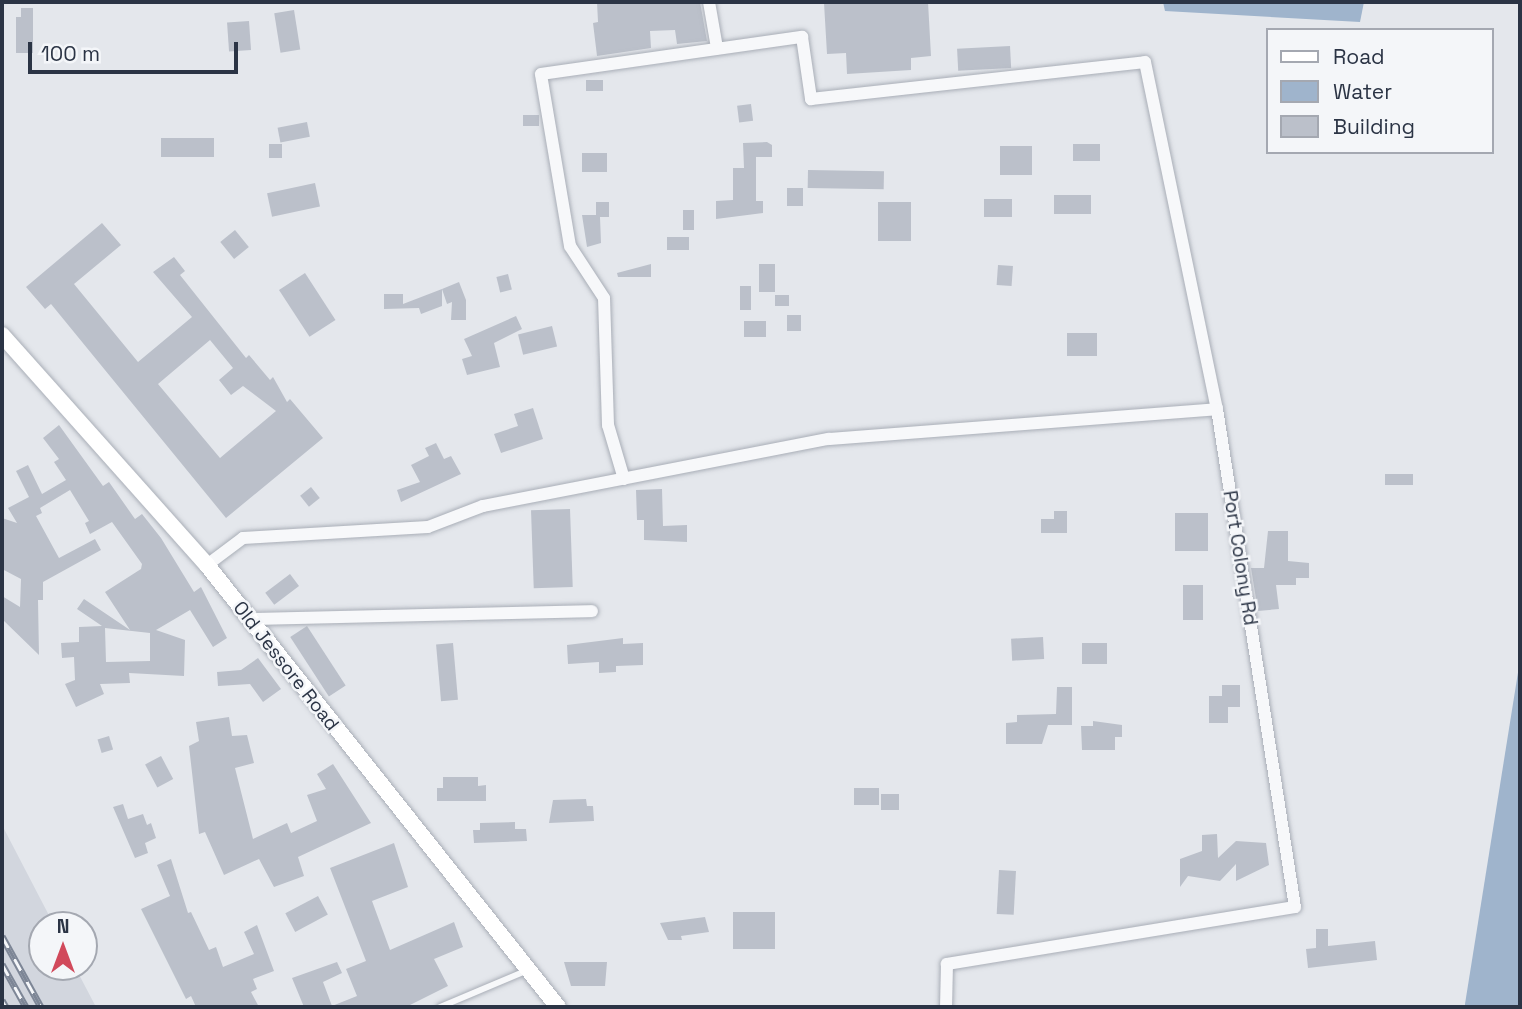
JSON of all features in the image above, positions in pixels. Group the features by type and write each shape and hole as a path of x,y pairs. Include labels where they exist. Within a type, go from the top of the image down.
{"main road":[{"name":"Old Jessore Road","path":"2,335 207,565 558,1007"}],"street":[{"path":"624,479 608,425 604,298 570,246 541,75 717,48 709,2"},
{"name":"Port Colony Rd","path":"717,48 802,37 811,99 903,86 1145,62 1217,409 1295,906 947,964 946,1007"},
{"path":"207,565 243,538 428,527 483,506 829,439 1217,409"},
{"path":"249,619 592,611"}],"lane":[{"path":"440,1007 528,970"}],"shaded area":[{"path":"2,825 47,911 28,911 28,981 82,981 96,1007 2,1007"}],"water":[{"path":"1163,2 1364,2 1360,22 1165,11"},
{"path":"1520,660 1520,1007 1465,1007 1465,1004"}],"building":[{"path":"597,2 700,2 707,41 677,44 675,30 650,31 651,48 597,56 593,23 598,22"},
{"path":"928,2 931,56 911,58 911,70 847,74 846,53 827,54 824,3"},
{"path":"21,8 33,8 33,53 16,53 16,17 21,17"},
{"path":"294,10 300,50 281,53 274,13"},
{"path":"249,21 251,50 229,51 227,23"},
{"path":"1010,46 1011,68 958,71 957,49"},
{"path":"586,80 603,80 603,91 586,91"},
{"path":"751,104 753,121 739,123 737,106"},
{"path":"523,115 539,115 539,126 523,126"},
{"path":"307,122 310,137 280,142 278,128"},
{"path":"161,138 214,138 214,157 161,157"},
{"path":"767,142 772,145 772,157 756,157 756,201 763,201 763,213 716,219 716,201 733,200 733,168 744,168 743,143"},
{"path":"269,144 282,144 282,158 269,158"},
{"path":"1073,144 1100,144 1100,161 1073,161"},
{"path":"1000,146 1032,146 1032,175 1000,175"},
{"path":"582,153 607,153 607,172 582,172"},
{"path":"808,170 884,171 884,189 808,188"},
{"path":"315,183 320,206 272,217 267,193"},
{"path":"787,188 803,188 803,206 787,206"},
{"path":"1054,195 1091,195 1091,214 1054,214"},
{"path":"984,199 1012,199 1012,217 984,217"},
{"path":"596,202 609,202 609,217 600,217 601,243 587,247 582,215 596,215"},
{"path":"878,202 911,202 911,241 878,241"},
{"path":"683,210 694,210 694,230 683,230"},
{"path":"102,223 121,245 74,284 138,362 192,317 153,272 174,257 185,271 180,275 246,358 249,355 270,380 273,377 287,402 290,399 323,438 226,518 51,304 45,309 26,287","holes":["210,340 233,368 219,380 231,395 243,386 276,411 220,458 158,384"]},
{"path":"235,230 249,247 234,259 220,242"},
{"path":"667,237 689,237 689,250 667,250"},
{"path":"651,264 651,277 618,277 617,273"},
{"path":"759,264 775,264 775,292 759,292"},
{"path":"998,265 1013,266 1012,286 997,285"},
{"path":"305,273 335,320 310,337 279,290"},
{"path":"508,274 512,290 500,292 496,277"},
{"path":"459,282 466,300 466,320 451,320 452,302 447,304 442,289"},
{"path":"740,286 751,286 751,310 740,310"},
{"path":"442,289 442,306 421,314 419,308 384,309 384,294 403,294 403,304"},
{"path":"775,295 789,295 789,306 775,306"},
{"path":"787,315 801,315 801,331 787,331"},
{"path":"516,316 522,329 494,343 500,367 467,375 462,359 472,356 464,339"},
{"path":"744,321 766,321 766,337 744,337"},
{"path":"552,326 557,346 523,355 518,334"},
{"path":"1067,333 1097,333 1097,356 1067,356"},
{"path":"533,408 543,439 501,453 494,434 518,426 514,414"},
{"path":"59,425 103,486 109,482 135,519 142,514 161,538 194,592 201,587 227,638 213,647 190,610 156,630 185,640 184,676 129,673 130,683 100,684 104,694 76,707 65,684 75,680 74,657 62,658 61,643 79,642 79,627 102,626 77,609 84,599 130,630 105,592 141,569 142,564 112,522 90,534 85,523 89,521 70,490 40,508 42,513 36,516 59,558 95,539 101,550 43,582 43,600 38,600 39,655 2,619 2,596 20,607 21,579 2,569 2,518 17,523 8,508 29,497 16,471 28,465 42,494 66,480 54,462 59,459 43,438","holes":["105,628 150,633 150,661 106,662"]},
{"path":"436,443 444,459 451,456 461,474 401,502 397,490 420,482 411,465 429,456 425,448"},
{"path":"1385,474 1413,474 1413,485 1385,485"},
{"path":"311,487 320,498 309,507 300,496"},
{"path":"662,489 663,526 687,525 687,542 644,540 644,520 637,520 636,490"},
{"path":"570,509 573,587 534,588 531,510"},
{"path":"1054,511 1067,511 1067,533 1041,533 1041,519 1054,519"},
{"path":"1175,513 1208,513 1208,551 1175,551"},
{"path":"1268,531 1288,531 1288,561 1309,563 1309,578 1296,578 1296,585 1276,585 1279,609 1258,611 1251,568 1264,568"},
{"path":"290,574 299,586 274,605 265,593"},
{"path":"1183,585 1203,585 1203,620 1183,620"},
{"path":"307,626 346,686 329,696 290,637"},
{"path":"1043,637 1044,659 1012,661 1011,639"},
{"path":"623,638 623,644 643,643 643,665 616,666 616,672 599,673 599,662 568,664 567,645"},
{"path":"453,643 458,700 441,701 436,644"},
{"path":"1082,643 1107,643 1107,664 1082,664"},
{"path":"258,658 281,689 263,702 250,684 218,686 217,672 241,670"},
{"path":"1222,685 1240,685 1240,707 1228,707 1228,723 1209,723 1209,696 1222,696"},
{"path":"1057,687 1072,687 1072,725 1048,725 1042,744 1006,744 1006,723 1017,722 1017,715 1056,714"},
{"path":"229,717 232,736 247,735 254,763 235,768 253,839 287,823 291,833 317,821 307,795 326,789 317,774 333,764 371,823 298,857 304,876 274,887 259,859 224,875 205,832 199,834 189,746 199,741 196,722"},
{"path":"1093,721 1122,725 1122,737 1115,737 1115,750 1082,750 1081,726 1093,726"},
{"path":"109,736 113,749 102,753 98,740"},
{"path":"161,756 173,779 157,787 145,764"},
{"path":"443,777 478,777 478,786 486,785 486,801 437,801 437,788 443,788"},
{"path":"854,788 879,788 879,805 854,805"},
{"path":"881,794 899,794 899,810 881,810"},
{"path":"586,799 587,806 593,806 594,821 549,823 553,800"},
{"path":"123,804 128,819 143,814 147,825 151,823 156,838 145,843 148,853 135,858 113,807"},
{"path":"515,822 515,829 526,829 527,841 474,843 473,830 480,830 480,823"},
{"path":"1217,834 1218,858 1236,841 1266,843 1269,865 1236,881 1236,864 1220,881 1188,876 1180,887 1180,859 1202,851 1202,835"},
{"path":"394,843 408,887 372,901 390,950 454,922 463,947 434,959 448,986 406,1007 304,1007 292,978 337,962 342,973 323,982 332,1006 357,996 346,969 366,961 330,868"},
{"path":"171,859 188,913 191,912 209,950 216,947 223,967 254,954 244,932 257,925 274,971 253,979 257,989 251,992 259,1007 196,1007 191,996 186,999 141,909 170,896 157,865"},
{"path":"999,870 1016,871 1014,915 997,914"},
{"path":"318,896 328,915 295,932 285,913"},
{"path":"733,912 775,912 775,949 733,949"},
{"path":"705,917 709,932 681,936 682,940 668,940 660,923"},
{"path":"1316,929 1328,929 1328,946 1375,941 1377,960 1308,968 1306,949 1316,948"},
{"path":"564,962 607,962 605,986 571,986"}],"railway":[{"path":"2,936 41,1007"},
{"path":"2,964 26,1007"},
{"path":"2,1000 6,1007"}]}
